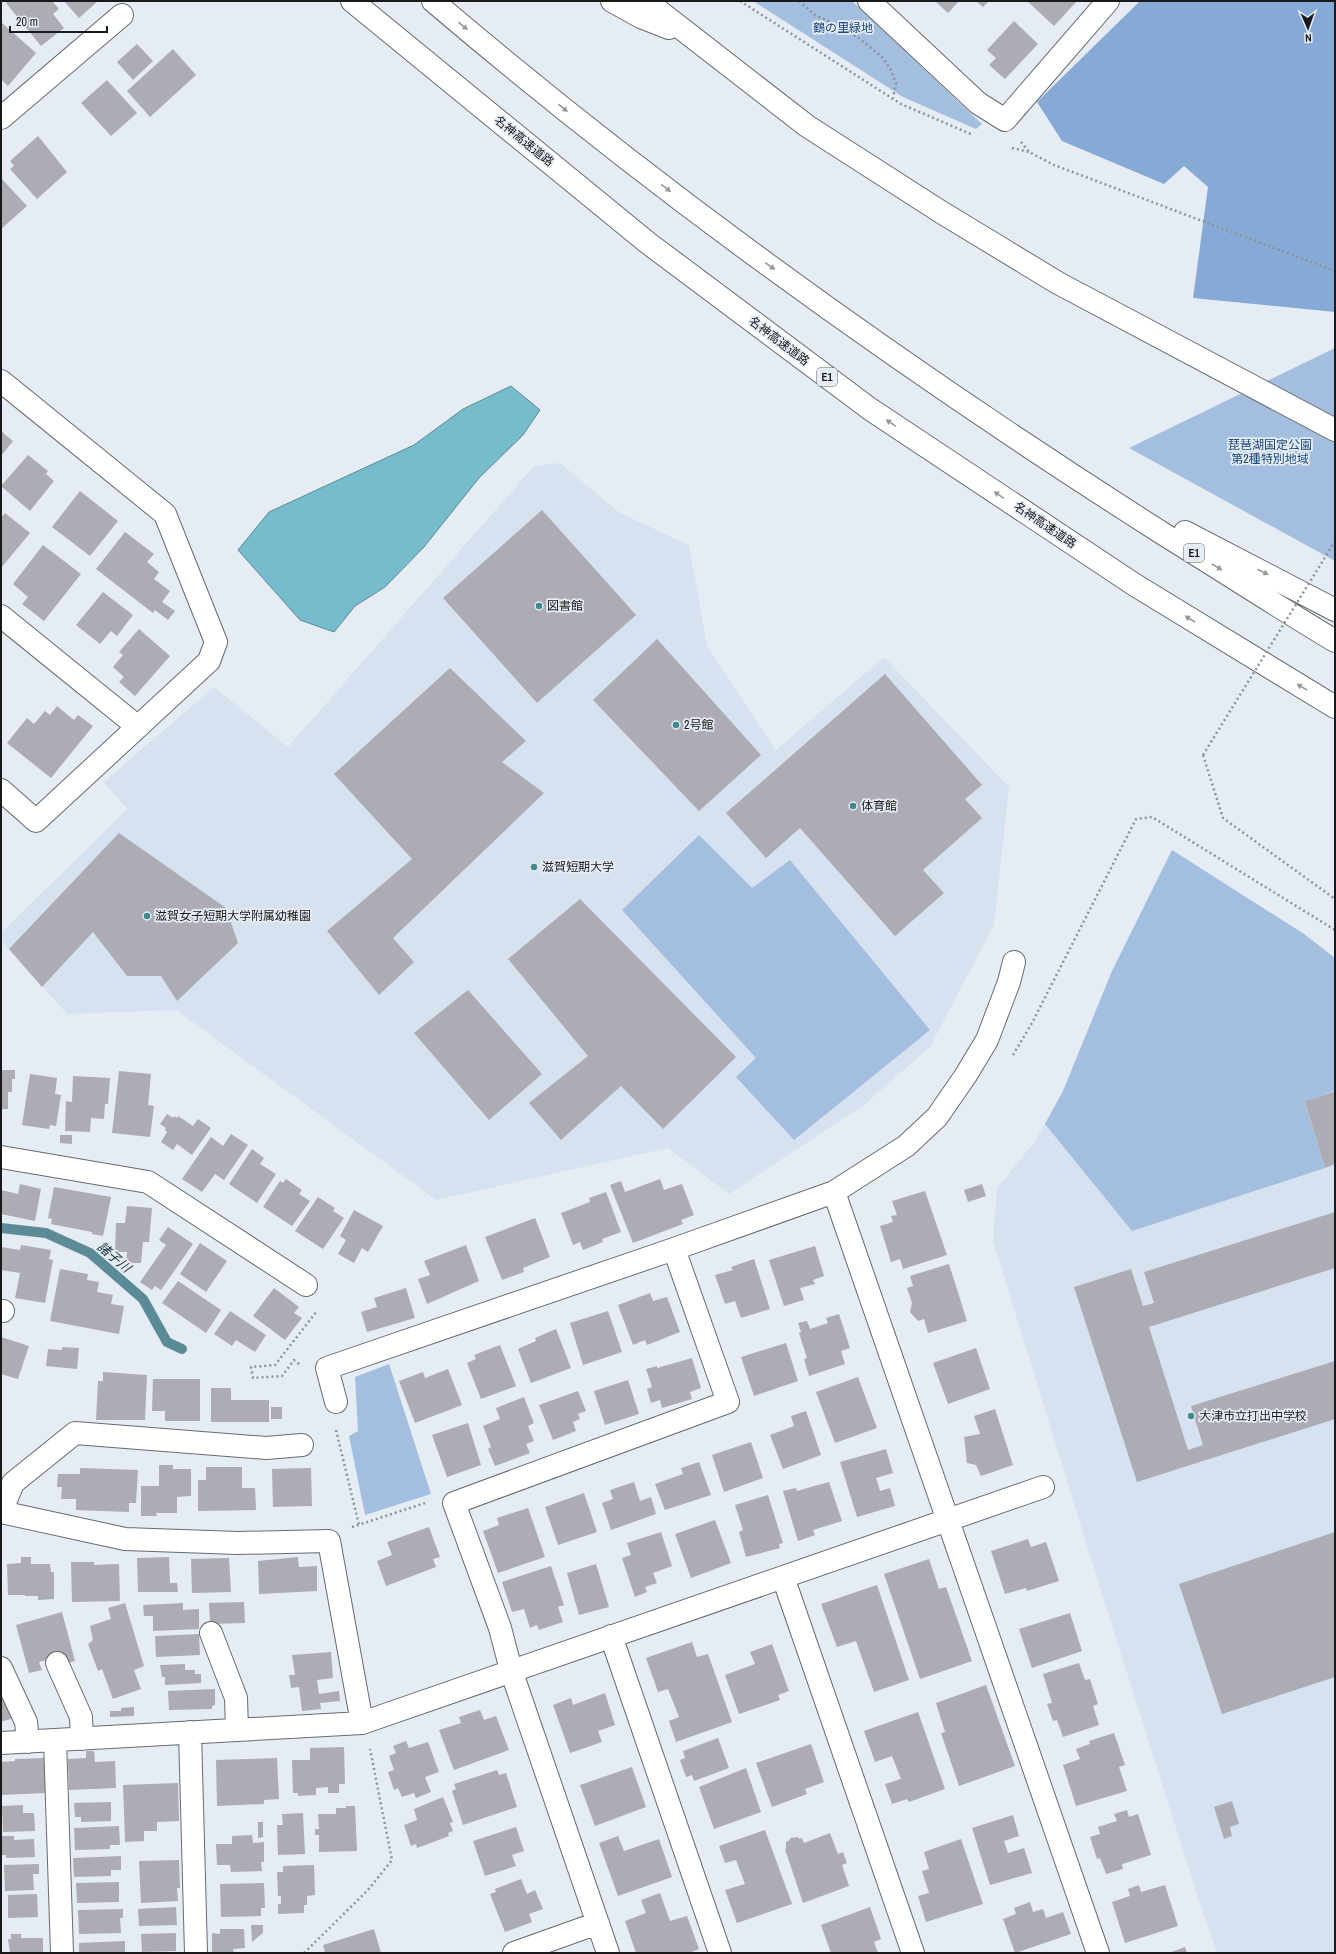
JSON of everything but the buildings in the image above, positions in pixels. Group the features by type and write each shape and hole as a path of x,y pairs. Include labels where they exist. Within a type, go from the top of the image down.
{"main road":[{"name":"名神高速道路","path":"352,1 648,242 870,409 1135,585 1335,707"},
{"name":"E1","path":"433,1 599,137 754,255 1054,464 1335,641"},
{"path":"612,1 641,17 691,36"},
{"path":"646,1 806,126 941,212 1058,283 1335,430"},
{"path":"869,1 978,103 1005,120 1108,1"},
{"path":"1,118 122,15"},
{"path":"1,381 165,514 216,642 209,661 36,821 1,790"},
{"path":"1054,464 1335,610"},
{"path":"1,616 138,727"},
{"path":"336,1402 327,1368 674,1249 834,1192 906,1146 937,1117 966,1075 987,1040 1009,982 1014,962"},
{"path":"1,1157 148,1182 306,1285"},
{"path":"834,1192 1098,1953"},
{"path":"608,1953 511,1670 500,1628 454,1503 728,1402 674,1249"},
{"path":"302,1445 266,1448 75,1433 13,1483 1,1512 125,1540 238,1543 329,1541 362,1723"},
{"path":"1,1743 362,1723 511,1670 1043,1487"},
{"path":"783,1577 913,1953"},
{"path":"211,1633 236,1698 237,1730"},
{"path":"611,1636 720,1953"},
{"path":"57,1663 81,1717 82,1739"},
{"path":"1,1668 26,1722 28,1742"},
{"path":"190,1732 196,1953"},
{"path":"55,1740 62,1953"},
{"path":"514,1953 598,1923"}],"path":[{"path":"740,1 902,104 975,136"},
{"path":"798,1 815,15 841,27 860,39 882,57 892,70 896,83 893,98"},
{"path":"1005,120 1029,152"},
{"path":"1009,147 1029,152 1054,165 1335,271"},
{"path":"1335,541 1203,755 1223,818 1335,899"},
{"path":"1012,1057 1032,1023 1136,819 1152,817 1335,930"},
{"path":"294,1360 282,1376 253,1378 252,1367 275,1365 321,1306"},
{"path":"336,1429 359,1525"},
{"path":"329,1541 346,1530 440,1498 454,1503"},
{"path":"304,1953 368,1890 392,1860 368,1738 362,1723"}],"shaded area":[{"path":"1140,1 1335,1 1335,312 1193,298 1208,187 1184,166 1164,184 1062,141 1037,102"},
{"path":"511,386 540,410 523,435 479,478 424,547 385,587 355,606 334,632 300,620 238,550 269,512 414,445 463,409"},
{"name":"滋賀短期大学","path":"560,463 620,513 689,545 707,646 776,750 884,657 1009,787 994,925 930,1047 864,1105 729,1194 668,1148 436,1200 176,1010 67,1014 1,941 1,933 127,809 104,782 214,687 288,747 534,466"},
{"name":"大津市立打出中学校","path":"1172,850 1304,934 1335,958 1335,1953 1217,1953 1200,1904 1101,1591 993,1241 997,1188 1035,1141 1063,1091 1112,971"}],"green space":[{"name":"鶴の里緑地","path":"753,1 852,1 982,124 976,129 903,97"},
{"name":"琵琶湖国定公園 第2種特別地域","path":"1335,348 1335,561 1129,448"},
{"path":"699,835 752,888 790,860 930,1030 794,1140 736,1077 756,1058 622,910"},
{"path":"1172,850 1304,934 1335,958 1335,1090 1305,1103 1325,1168 1132,1231 1045,1124 1063,1091 1112,971"},
{"path":"389,1364 431,1494 365,1515 349,1436 358,1431 355,1377"}],"waterway":[{"name":"諸子川","path":"1,1228 46,1233 90,1253 143,1299 167,1342 182,1349"}],"place":[{"name":"図書館","path":"539,606"},
{"name":"2号館","path":"676,725"},
{"name":"体育館","path":"853,806"},
{"name":"滋賀短期大学","path":"534,867"},
{"name":"滋賀女子短期大学附属幼稚園","path":"147,916"},
{"name":"大津市立打出中学校","path":"1191,1416"}]}
